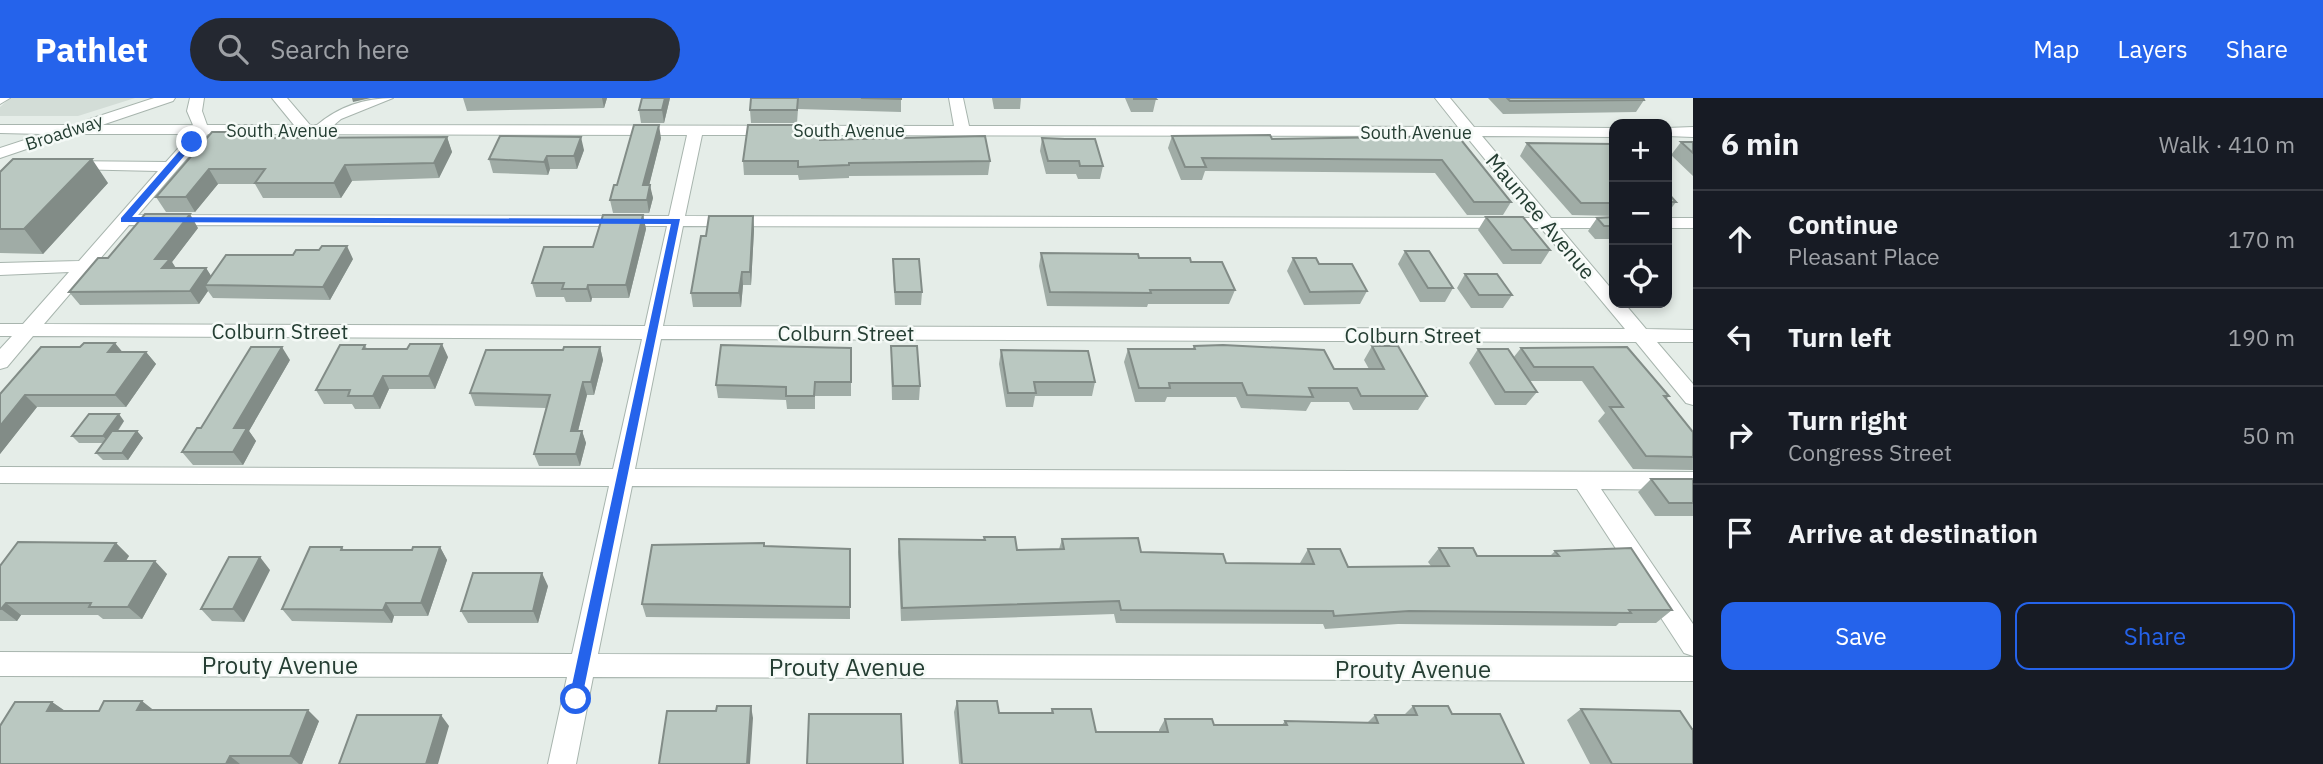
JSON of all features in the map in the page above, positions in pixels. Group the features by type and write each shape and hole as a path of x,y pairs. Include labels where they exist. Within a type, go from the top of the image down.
{"street":[{"name":"Broadway","path":"0,153 168,98"},
{"path":"0,362 203,130 195,116 194,105 197,98"},
{"path":"279,98 313,130 336,116 386,98"},
{"path":"334,98 336,116"},
{"path":"957,98 962,130"},
{"name":"Maumee Avenue","path":"1442,98 1693,398"},
{"name":"South Avenue","path":"0,129 1609,132"},
{"path":"562,764 695,131"},
{"path":"1672,132 1693,132"},
{"path":"56,167 68,164 171,166"},
{"path":"124,220 1609,223"},
{"path":"1672,223 1693,223"},
{"path":"0,269 84,266"},
{"name":"Colburn Street","path":"0,330 1693,336"},
{"path":"0,475 1693,481"},
{"path":"1583,480 1693,645"},
{"name":"Prouty Avenue","path":"0,664 1693,669"}],"shaded area":[{"path":"10,98 135,98 78,116 0,116 0,107"}],"building":[{"path":"642,98 665,98 662,110 639,110"},
{"path":"751,98 798,98 797,110 750,110"},
{"path":"1507,98 1643,98 1644,100 1510,101"},
{"path":"634,125 659,125 643,185 650,185 647,200 610,200 614,185 617,185"},
{"path":"748,125 796,125 795,135 820,135 820,140 985,136 990,161 849,163 798,167 798,161 743,161"},
{"path":"212,132 239,132 235,136 264,138 447,137 434,163 345,165 334,183 255,183 265,169 209,169 186,197 156,197"},
{"path":"1270,135 1272,139 1458,136 1511,202 1474,202 1442,160 1202,158 1206,167 1185,167 1172,136"},
{"path":"500,136 581,137 574,156 547,156 544,162 489,159"},
{"path":"1042,138 1095,139 1103,166 1080,166 1079,161 1048,161"},
{"path":"1681,142 1693,142 1693,153"},
{"path":"1527,143 1609,144 1609,203 1581,203"},
{"path":"13,159 92,159 24,229 0,229 0,172"},
{"path":"145,214 190,214 155,259 170,259 162,268 206,268 190,291 69,292 98,258 108,258"},
{"path":"603,215 643,215 626,285 588,285 587,289 562,289 564,283 532,283 544,247 593,247"},
{"path":"709,216 753,216 750,272 742,272 739,293 691,293 701,236 706,236"},
{"path":"1486,217 1523,217 1550,250 1512,250"},
{"path":"1609,217 1609,226 1604,226 1597,218"},
{"path":"322,246 347,246 323,287 205,285 226,255 293,255 296,250 319,250"},
{"path":"1405,251 1429,251 1453,288 1428,288"},
{"path":"1041,253 1138,254 1139,258 1190,258 1191,262 1222,262 1235,290 1050,292"},
{"path":"1293,258 1316,258 1319,264 1352,264 1367,291 1310,292"},
{"path":"893,259 919,259 922,292 895,292"},
{"path":"1465,274 1497,274 1512,295 1479,295"},
{"path":"84,343 115,343 108,352 146,352 115,395 25,395 0,426 0,394 41,347 80,347"},
{"path":"410,344 442,344 429,376 383,376 373,396 348,396 350,390 316,390 340,345 365,345 363,349 407,349"},
{"path":"721,345 851,348 851,382 815,382 814,396 786,396 786,387 716,385"},
{"path":"891,346 917,346 920,386 893,386"},
{"path":"1194,346 1324,350 1334,369 1384,369 1372,346 1398,346 1427,396 1361,396 1357,388 1309,388 1313,397 1247,395 1242,383 1169,383 1170,388 1139,388 1128,349 1195,349"},
{"path":"251,347 282,347 234,428 247,428 233,452 182,452 197,428 201,428"},
{"path":"564,347 600,347 591,382 583,382 571,431 582,431 576,454 534,454 550,395 470,393 486,350 563,350"},
{"path":"1627,347 1669,396 1664,396 1693,432 1693,457 1646,456 1610,407 1623,407 1593,367 1534,367 1521,348"},
{"path":"1478,349 1508,349 1537,392 1505,392"},
{"path":"1001,350 1088,351 1095,382 1034,382 1036,393 1008,393"},
{"path":"89,414 119,414 103,436 72,436"},
{"path":"112,431 137,431 122,453 96,453"},
{"path":"1651,479 1693,479 1693,503 1669,503"},
{"path":"984,537 1015,537 1017,550 1064,549 1062,539 1138,538 1141,552 1223,554 1226,563 1314,564 1308,549 1340,549 1348,567 1449,566 1439,548 1473,548 1477,556 1559,556 1555,551 1631,548 1672,610 1629,610 1631,613 1409,611 1334,616 1333,611 1121,610 1119,601 902,608 899,539 985,540"},
{"path":"18,542 116,543 105,561 155,561 128,607 89,607 91,603 6,603 0,609 0,566"},
{"path":"764,543 764,546 850,549 850,607 642,604 652,545"},
{"path":"310,547 412,550 413,547 440,547 421,603 386,603 383,610 282,609"},
{"path":"229,557 260,557 233,609 201,609"},
{"path":"473,573 542,573 533,611 461,611"},
{"path":"104,701 142,701 137,710 308,710 290,756 230,756 226,764 0,764 0,726 15,702 52,702 47,711 99,711"},
{"path":"957,701 997,701 999,713 1053,713 1052,709 1091,709 1096,732 1168,732 1165,719 1212,719 1214,725 1287,725 1285,721 1378,723 1375,715 1417,715 1413,706 1448,706 1452,714 1500,714 1524,764 962,764"},
{"path":"717,706 751,706 747,764 659,764 667,711 716,711"},
{"path":"1581,709 1680,711 1693,729 1693,764 1612,764"},
{"path":"809,714 901,714 903,764 807,764"},
{"path":"357,715 441,715 426,764 339,764"}],"route":[{"path":"192,142 124,220 677,221 576,699"}]}
